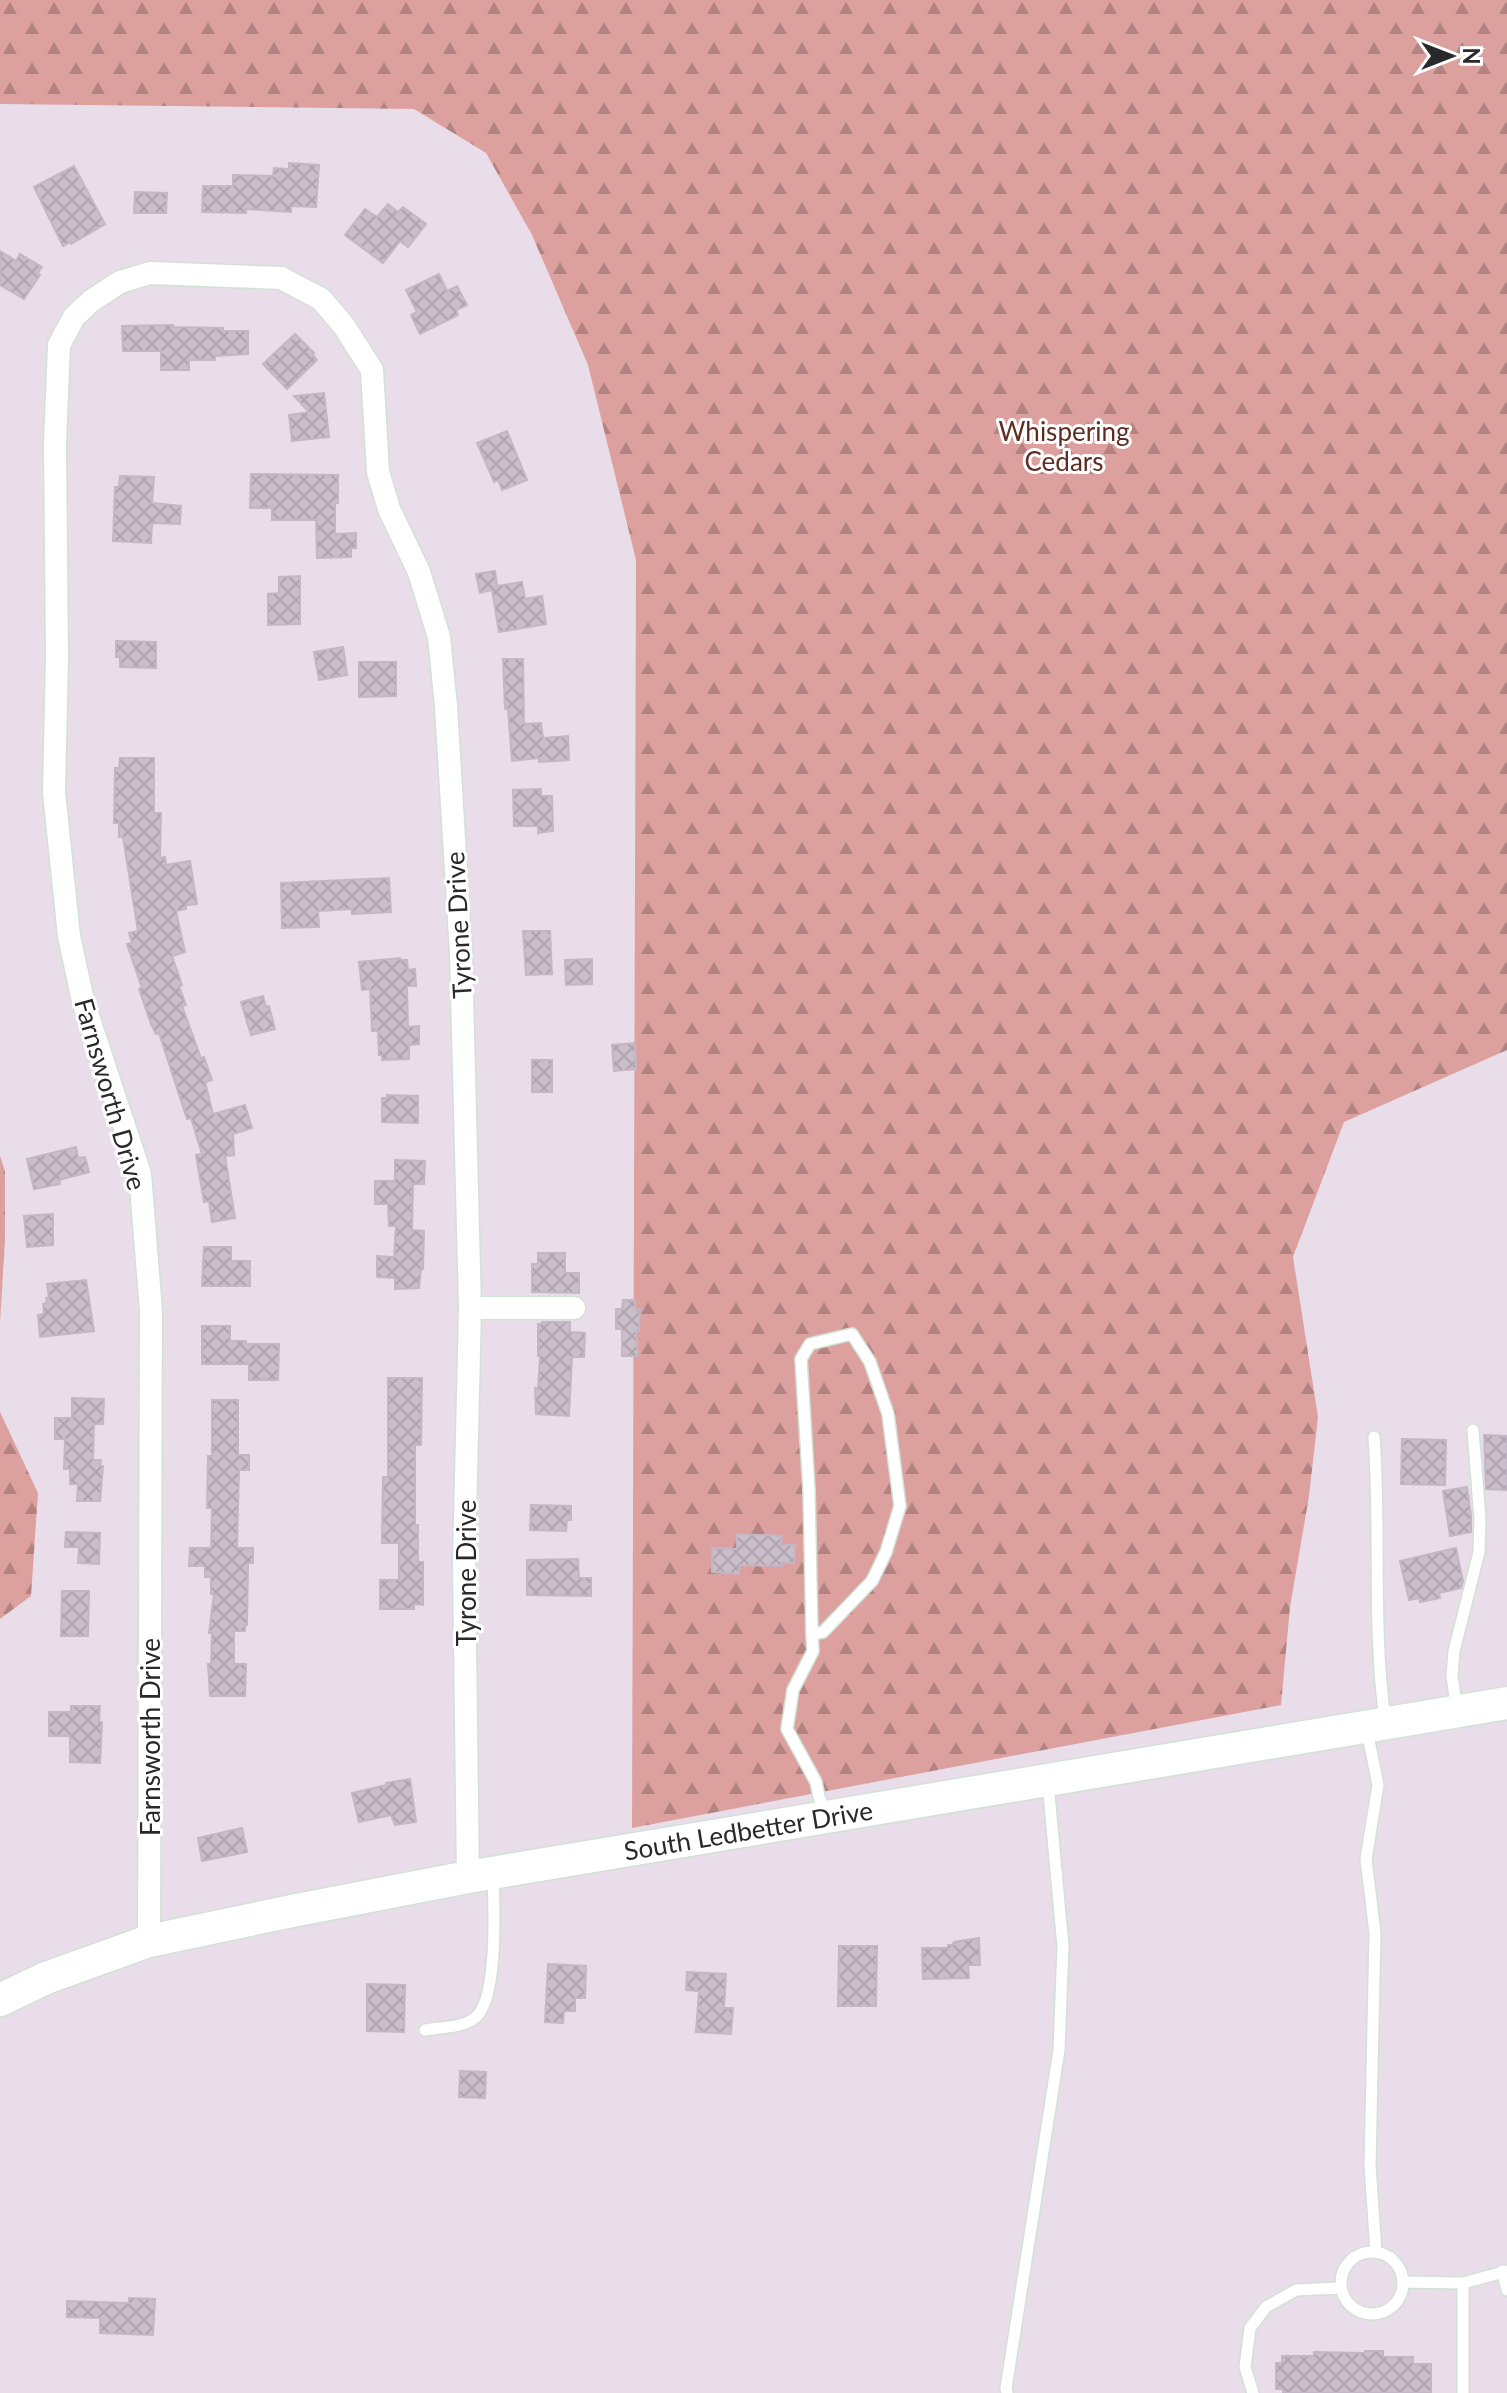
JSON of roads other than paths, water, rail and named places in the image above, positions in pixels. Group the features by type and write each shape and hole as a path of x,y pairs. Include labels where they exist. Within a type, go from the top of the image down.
{"street":[{"name":"Tyrone Drive","path":"59,345 74,317 91,301 120,282 135,277 150,273 183,273 281,278 321,299 344,326 372,370 378,472 389,509 419,572 439,637 445,692 461,954 470,1308 464,1562 480,1875"},
{"name":"Farnsworth Drive","path":"59,345 55,444 57,657 54,792 74,962 83,1001 140,1174 151,1311 149,1941"},
{"path":"470,1308 574,1308"},
{"name":"South Ledbetter Drive","path":"0,2000 46,1978 149,1941 480,1875 1507,1703"}],"lane":[{"path":"812,1634 823,1632 872,1581 886,1552 900,1506 888,1414 870,1362 852,1334 810,1344 801,1359 809,1490 812,1634 813,1651 793,1690 787,1729 816,1782 828,1817"},
{"path":"1457,1712 1452,1676 1454,1651 1479,1552 1480,1519 1473,1430"},
{"path":"1374,1437 1380,1684 1376,1725 1378,1785 1366,1859 1375,1933 1370,2166 1376,2252"},
{"path":"1007,2393 1059,2050 1063,1947 1048,1781"},
{"path":"425,2030 466,2024 478,2015 487,1996 494,1918 480,1875"},
{"path":"1376,2252 1398,2265 1403,2282 1402,2292 1390,2309 1370,2314 1351,2307 1341,2288 1344,2269 1349,2261 1357,2255 1376,2252"},
{"path":"1403,2282 1463,2283 1504,2271 1507,2290"},
{"path":"1463,2283 1463,2393"},
{"path":"1253,2393 1245,2367 1250,2328 1266,2307 1296,2290 1341,2288"}],"park label":[{"name":"Whispering Cedars","path":"1064,446"}]}
